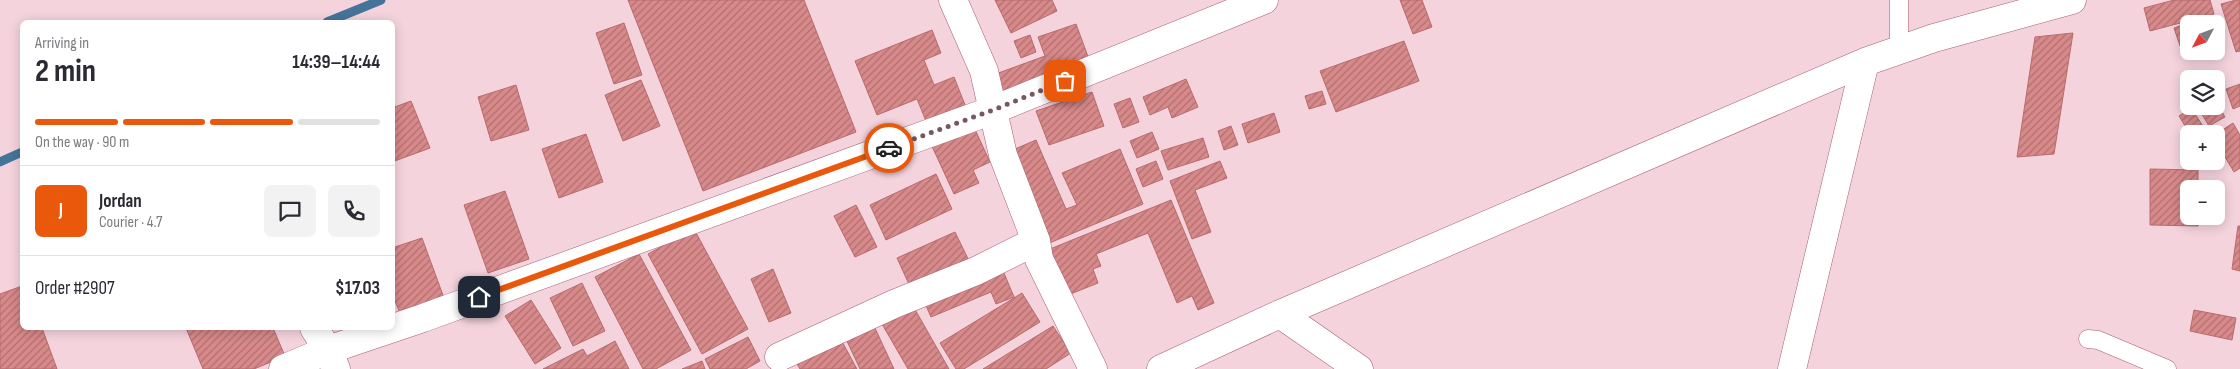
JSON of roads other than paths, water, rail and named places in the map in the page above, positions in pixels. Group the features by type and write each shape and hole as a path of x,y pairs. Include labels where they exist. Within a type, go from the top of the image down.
{"street":[{"path":"954,0 984,71 1003,155 1036,241 1039,260 1093,369"},
{"path":"395,327 993,110 1264,0"},
{"path":"1161,369 1280,314 1865,62 1934,38 2072,0"},
{"path":"1792,369 1865,62"},
{"path":"779,357 894,304 976,271 1036,241"},
{"path":"1280,314 1359,369"},
{"path":"283,369 326,349 385,330"}],"lane":[{"path":"1898,50 1899,0"},
{"path":"2088,339 2098,340 2167,369"}],"waterway":[{"path":"332,20 381,0"},
{"path":"0,162 20,153"}]}
